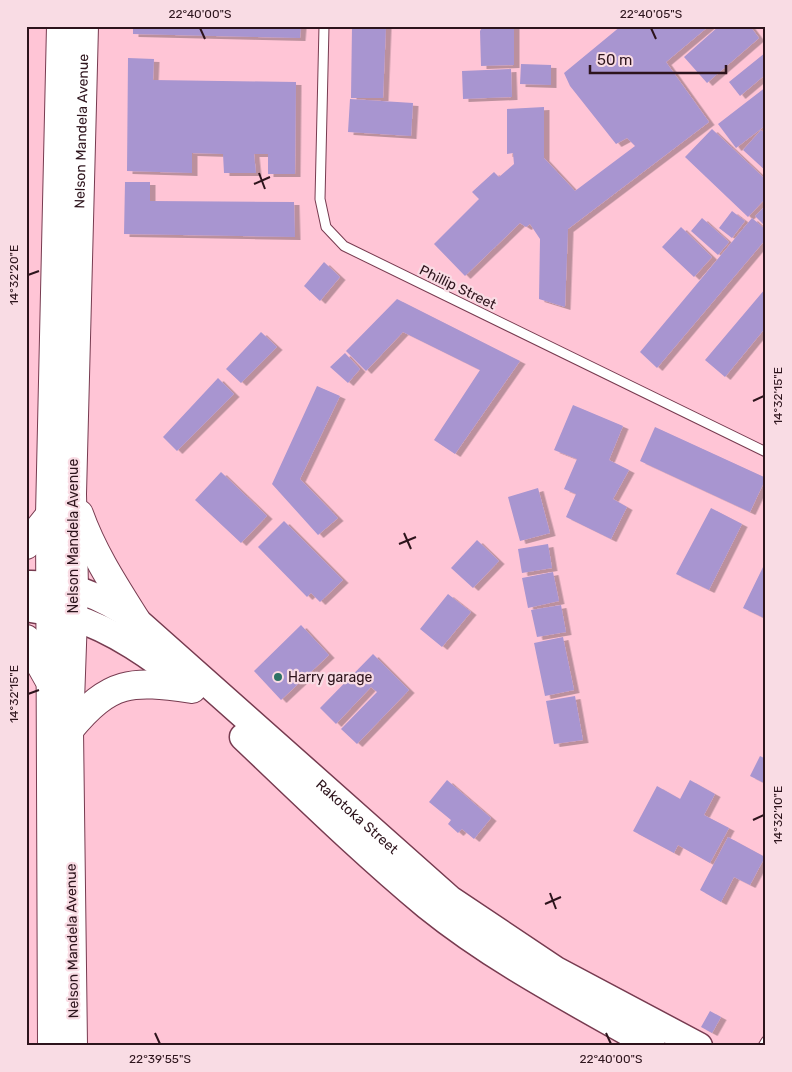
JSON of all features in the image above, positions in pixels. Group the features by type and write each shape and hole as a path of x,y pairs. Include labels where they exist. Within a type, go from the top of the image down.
{"main road":[{"name":"Nelson Mandela Avenue","path":"52,1046 50,515 61,26"},
{"name":"Nelson Mandela Avenue","path":"50,585 72,494 84,26"},
{"path":"72,494 90,544 104,571 136,620"},
{"path":"26,546 50,515"},
{"name":"Nelson Mandela Avenue","path":"50,613 70,730 73,1046"},
{"path":"26,639 38,656 50,684"},
{"path":"70,730 87,708 99,698 125,686 149,682 192,689"}],"street":[{"name":"Rakotoka Street","path":"50,585 109,601 136,620 450,899 556,970 699,1046"},
{"name":"Rakotoka Street","path":"50,613 109,633 155,660 192,689 310,800 428,906 481,945 535,979 652,1046"}],"lane":[{"name":"Phillip Street","path":"324,26 320,199 326,227 344,246 766,452"},
{"path":"763,1046 766,1041"}],"building":[{"path":"133,26 301,26 300,38 133,34"},
{"path":"352,26 386,26 383,98 351,98"},
{"path":"483,26 514,26 514,65 481,66 480,31"},
{"path":"621,26 709,26 666,62 709,122 568,229 565,307 539,299 540,239 530,224 526,227 520,223 465,276 434,244 479,199 472,192 494,172 499,177 514,164 513,153 507,154 507,109 544,107 544,158 575,191 635,146 627,138 616,144 570,86 564,73"},
{"path":"719,26 750,26 759,38 707,83 684,57"},
{"path":"765,53 766,74 740,96 729,82"},
{"path":"128,58 154,59 153,80 296,82 295,174 268,174 268,154 254,154 256,173 224,173 223,154 192,153 192,173 127,171"},
{"path":"521,64 551,65 551,85 520,84"},
{"path":"511,69 512,97 463,99 462,71"},
{"path":"766,87 766,125 736,148 718,124"},
{"path":"350,99 413,103 411,136 348,132"},
{"path":"712,129 766,180 766,198 748,217 685,157"},
{"path":"761,130 766,134 766,171 743,150"},
{"path":"125,182 150,182 150,201 294,202 295,237 124,234"},
{"path":"766,205 766,227 755,216"},
{"path":"732,211 745,221 732,238 719,228"},
{"path":"702,218 729,242 718,255 691,231"},
{"path":"752,218 766,230 766,239 657,368 640,352"},
{"path":"681,227 712,257 694,277 662,247"},
{"path":"324,262 340,277 320,301 304,286"},
{"path":"766,288 766,327 725,377 705,360"},
{"path":"397,299 520,361 455,454 434,440 480,370 403,332 366,371 346,351"},
{"path":"261,332 277,347 241,383 226,369"},
{"path":"345,353 360,369 348,383 330,367"},
{"path":"218,378 234,394 177,451 163,437"},
{"path":"317,386 340,396 300,479 338,518 318,535 272,484"},
{"path":"573,405 623,426 609,460 629,470 613,499 627,507 611,539 566,517 576,494 564,489 577,459 554,450"},
{"path":"655,427 766,478 750,512 640,461"},
{"path":"221,472 267,516 241,543 195,500"},
{"path":"538,488 550,533 520,541 508,497"},
{"path":"711,508 742,524 709,590 676,574"},
{"path":"284,521 343,580 320,602 311,593 307,597 258,547"},
{"path":"477,540 499,561 473,588 451,568"},
{"path":"548,544 552,568 522,573 518,549"},
{"path":"766,561 766,619 743,608"},
{"path":"553,572 559,601 528,608 522,578"},
{"path":"448,594 471,612 442,647 420,629"},
{"path":"561,605 566,632 537,637 531,610"},
{"path":"301,625 329,655 281,700 254,671"},
{"path":"563,637 574,690 545,696 534,643"},
{"path":"373,654 409,690 357,744 341,729 377,692 371,687 336,724 320,708"},
{"path":"575,696 583,740 554,744 546,701"},
{"path":"760,756 766,759 766,784 750,776"},
{"path":"447,780 491,818 474,839 462,829 458,833 448,824 451,820 429,802"},
{"path":"690,780 715,794 704,815 729,828 710,863 678,845 674,853 633,831 657,786 680,799"},
{"path":"728,837 765,857 750,885 734,877 721,902 700,890"},
{"path":"710,1011 721,1017 712,1033 701,1027"}],"place":[{"name":"Harry garage","path":"278,677"}]}
